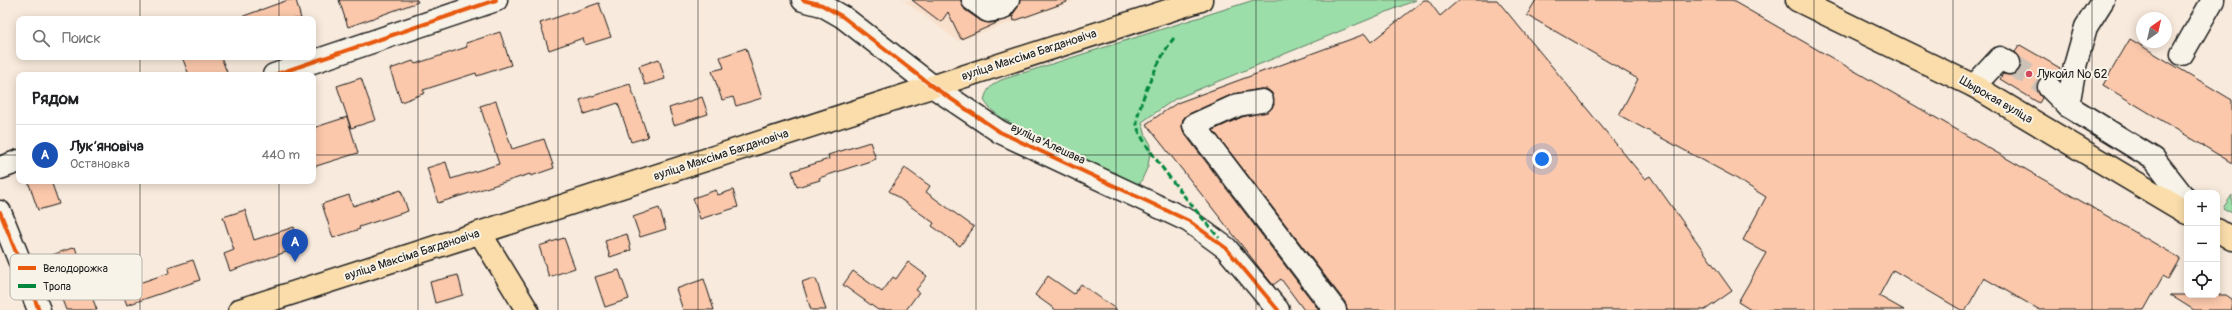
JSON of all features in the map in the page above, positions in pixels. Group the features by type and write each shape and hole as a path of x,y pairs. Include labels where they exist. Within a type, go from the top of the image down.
{"main road":[{"name":"вуліца Максіма Багдановіча","path":"240,310 1201,0"},
{"name":"Шырокая вуліца","path":"1797,0 1974,86 2184,211"},
{"path":"2220,232 2232,239"},
{"path":"480,233 527,310"}],"street":[{"path":"283,72 496,0"},
{"name":"вуліца Алешава","path":"805,0 822,5 843,17 932,86 1000,132 1189,221 1226,248 1278,310"},
{"path":"973,0 988,11 1001,9 1008,0"},
{"path":"2068,106 2075,66 2086,28 2103,0"},
{"path":"2182,54 2213,0"},
{"path":"1974,86 2004,62"},
{"path":"2049,86 2068,106 2154,160 2184,197"},
{"path":"1262,101 1238,105 1194,125 1335,310"},
{"path":"0,168 16,162"},
{"path":"0,212 17,254"},
{"path":"35,300 39,310"}],"shaded area":[{"path":"903,0 1077,0 958,41"}],"green space":[{"path":"1254,0 1416,0 1175,99 1142,122 1146,136 1151,145 1148,166 1139,186 1016,126 990,109 984,100 990,88 1001,80"},
{"path":"2232,195 2232,213 2223,208"}],"building":[{"path":"288,0 296,0 300,16 244,16"},
{"path":"339,0 417,0 418,2 348,27"},
{"path":"912,0 961,0 965,10 981,21 990,23 999,22 961,39 948,12 941,22"},
{"path":"1020,0 1066,0 1067,2 1014,21 1013,16 1011,17 1018,7"},
{"path":"1424,0 1428,0 1440,16 1459,0 1497,0 1645,179 1650,176 1732,291 1705,310 1347,310 1345,302 1213,130 1242,117 1270,110 1274,105 1272,93 1267,89 1260,89 1233,94 1189,114 1183,119 1182,126 1184,133 1319,310 1304,310 1281,279 1273,285 1146,124 1177,103 1365,34 1371,42"},
{"path":"1536,0 1731,0 2180,258 2168,279 2163,276 2144,310 2040,310 1984,278 1966,310 1961,310 1893,270 1879,296 1904,310 1751,310 1738,302 1766,253 1743,240 1766,197 1734,177 1619,115 1638,79 1527,15"},
{"path":"599,3 611,37 585,45 583,38 549,50 540,23"},
{"path":"500,32 511,65 477,76 476,73 423,90 425,93 401,102 390,69 413,61 415,64 467,47 466,43"},
{"path":"2130,39 2136,43 2136,48 2145,48 2232,100 2232,163 2103,85"},
{"name":"Лукойл № 62","path":"2020,45 2060,68 2055,76 2046,75 2040,78 2037,84 2037,91 2042,98 2039,103 2000,79 2003,74 2010,75 2020,69 2021,62 2015,52"},
{"path":"746,48 762,98 736,106 733,97 722,100 712,71 724,68 720,57"},
{"path":"659,59 665,79 645,85 639,66"},
{"path":"183,60 222,60 227,72 188,72"},
{"path":"361,78 376,120 351,128 337,86"},
{"path":"630,84 648,137 631,142 618,103 584,114 580,100"},
{"path":"702,97 708,114 674,125 669,108"},
{"path":"496,101 512,149 544,139 554,168 438,203 427,168 446,162 451,179 499,164 480,106"},
{"path":"347,117 358,153 316,166 316,127"},
{"path":"870,142 876,159 797,187 792,171 829,159 828,155"},
{"path":"905,168 930,186 926,192 974,227 960,246 932,226 934,223 889,191"},
{"path":"29,184 52,184 59,204 38,210"},
{"path":"401,190 408,211 359,227 360,229 333,238 322,204 349,195 353,206"},
{"path":"716,190 718,195 733,190 738,207 700,219 693,198"},
{"path":"659,208 666,229 640,237 633,217"},
{"path":"245,210 254,240 294,227 301,247 230,271 224,254 234,250 223,217"},
{"path":"627,234 631,250 610,257 605,241"},
{"path":"564,238 575,268 549,277 539,246"},
{"path":"75,247 77,254 55,254"},
{"path":"193,260 200,280 142,300 142,282 169,273 168,268"},
{"path":"908,262 927,276 916,290 919,292 906,310 878,310 843,285 853,271 882,292 893,277 896,279"},
{"path":"619,270 629,299 605,307 595,277"},
{"path":"458,275 463,295 435,303 430,282"},
{"path":"1048,276 1074,294 1081,284 1117,310 1056,310 1035,295"},
{"path":"704,279 714,310 683,310 676,289"},
{"path":"810,279 816,279 826,310 811,310 802,282"},
{"path":"2170,295 2184,295 2184,298 2220,298 2220,295 2226,295 2232,299 2232,310 2194,310"},
{"path":"62,300 93,300 97,310 66,310"},
{"path":"125,300 142,300 127,305"}],"tunnel":[{"path":"2009,63 2049,87"}],"marked path":[{"path":"1174,38 1163,55 1145,93 1138,116 1137,125 1140,135 1148,148 1219,238"}],"cycle path":[{"path":"283,72 496,0"},
{"path":"803,0 822,5 843,17 932,86 1000,132 1189,221 1226,248 1278,310"},
{"path":"0,212 17,254"},
{"path":"35,300 39,310"}],"place":[{"name":"Лукойл № 62","path":"2029,74"},
{"name":"Лукʼяновіча","path":"295,262"}]}
